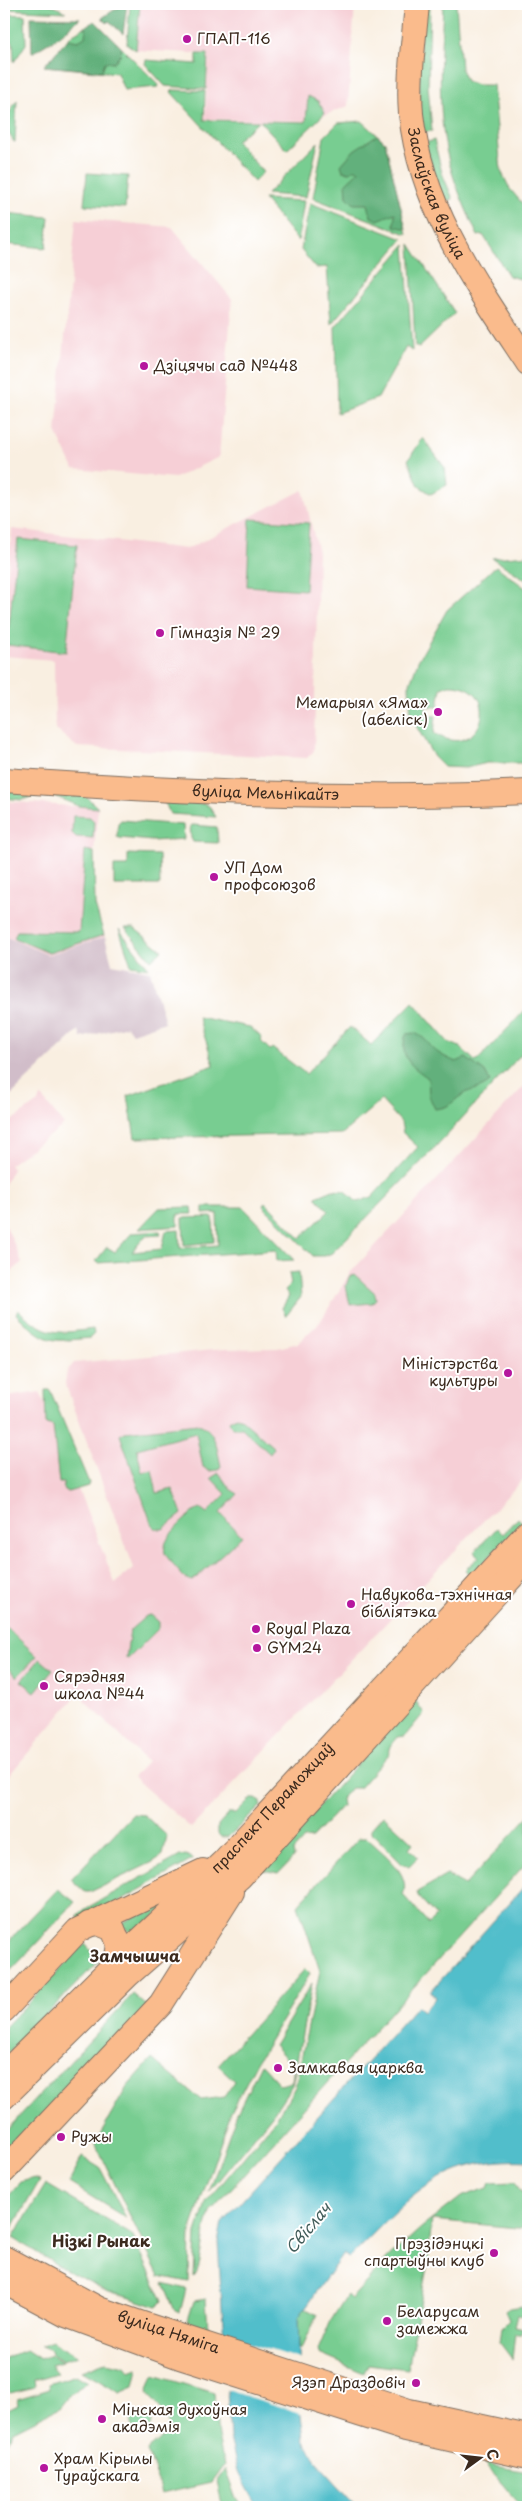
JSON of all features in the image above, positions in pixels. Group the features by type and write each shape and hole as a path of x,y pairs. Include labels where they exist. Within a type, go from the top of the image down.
{"main road":[{"name":"Заслаўская вуліца","path":"417,4 411,112 415,139 425,177 435,208 465,264 484,298 528,362"},
{"name":"вуліца Мельнікайтэ","path":"4,780 160,790 282,795 528,792"},
{"name":"праспект Пераможцаў","path":"232,1869 528,1532"},
{"name":"праспект Пераможцаў","path":"4,2074 232,1869 528,1559"},
{"path":"4,2010 78,1930 89,1924 232,1869"},
{"path":"4,2171 161,2004 209,1932 232,1869"},
{"path":"89,1924 98,1923 113,1929 119,1944 122,1969 147,1972 154,1975 162,1987 161,2004"},
{"name":"праспект Пераможцаў","path":"4,2097 122,1969"},
{"name":"вуліца Няміга","path":"4,2258 99,2308 183,2347"},
{"name":"вуліца Няміга","path":"4,2282 73,2318 183,2347 339,2397"},
{"path":"339,2397 409,2410 528,2437"},
{"path":"339,2397 406,2430 528,2457"}],"shaded area":[{"path":"141,4 355,4 348,106 310,121 205,119 209,54 136,50"},
{"name":"Дзіцячы сад №448","path":"76,219 172,227 232,299 219,457 175,478 74,469 56,432"},
{"name":"Гімназія № 29","path":"303,490 318,552 314,751 307,758 77,747 55,729 54,660 4,656 4,609 12,529 187,549"},
{"path":"4,801 98,808 94,852 95,905 105,937 48,955 4,936"},
{"path":"4,936 48,955 105,937 112,964 150,971 165,1022 132,1033 127,1026 81,1038 79,1030 4,1102"},
{"path":"528,1082 528,1474 191,1828 133,1777 147,1762 78,1694 4,1781 4,1392 7,1397 40,1392 115,1583 134,1568 65,1383 67,1371 74,1363 225,1349 278,1348 298,1343 320,1322 350,1273"},
{"path":"41,1096 64,1125 9,1165 13,1169 4,1184 4,1126 38,1102"},
{"path":"4,1221 22,1262 4,1279"}],"green space":[{"path":"4,4 50,4 66,12 4,9"},
{"path":"123,4 127,4 123,34 109,21 107,23 102,18"},
{"path":"130,4 140,4 136,50 127,44"},
{"path":"421,4 430,4 428,86 432,131 423,132 419,107"},
{"path":"443,4 456,4 461,69 466,81 477,85 493,85 501,171 510,189 528,210 528,281 509,276 483,235 478,236 455,182 446,149 441,113 440,77"},
{"path":"4,14 25,15 26,44 14,62 13,42 7,41 7,31 4,31"},
{"path":"31,17 80,18 60,36 32,53"},
{"path":"95,21 159,85 158,87 124,90 117,73 44,66 73,34"},
{"path":"95,21 122,48 120,55 114,63 105,62 102,71 44,66 68,39 78,41 85,37 86,26"},
{"path":"197,54 208,54 206,89 165,86 145,64 146,60 197,64"},
{"path":"173,90 205,91 204,120 259,121 236,141 263,172 254,182 171,92"},
{"path":"308,96 318,101 325,113 287,150 260,121 306,122"},
{"path":"17,100 14,142 7,130 6,121"},
{"path":"362,121 385,142 407,234 313,198 324,137 338,123"},
{"path":"377,135 385,142 406,229 394,226 395,213 378,220 371,217 368,204 354,204 347,197 346,183 359,171 356,169 350,172 343,171 341,165 354,150"},
{"path":"434,140 442,173 453,199 448,201 441,198 425,143"},
{"path":"318,142 306,197 267,194"},
{"path":"87,173 128,176 125,208 84,205"},
{"path":"264,199 304,201 298,241"},
{"path":"310,203 403,239 331,324 327,267 316,268 301,250"},
{"path":"4,213 49,217 46,248 4,244"},
{"path":"410,244 455,313 419,348 415,346"},
{"path":"405,245 412,351 406,347 378,398 337,413 335,327"},
{"path":"423,438 445,468 447,485 431,494 419,486 408,460"},
{"path":"250,519 309,523 305,590 247,586"},
{"path":"18,539 77,545 66,652 7,645"},
{"path":"528,555 528,581 492,558"},
{"path":"496,566 528,590 528,763 487,763 466,768 444,767 434,757 411,717 409,686 418,661 447,610","holes":["449,685 467,688 477,697 482,708 481,721 475,732 465,739 451,740 434,733 436,716 425,715 426,706 438,707 441,688"]},
{"path":"4,790 86,796 98,808 78,806 54,796 34,796 22,800 4,798"},
{"path":"164,800 205,804 210,807 216,817 170,814"},
{"path":"73,816 90,817 94,821 93,838 76,837 72,833"},
{"path":"121,820 183,825 184,839 152,841 120,838 117,837 118,823"},
{"path":"190,826 217,827 218,843 193,842"},
{"path":"85,850 94,852 95,905 104,935 49,953 14,938 17,931 79,932"},
{"path":"128,854 159,855 160,885 114,885 114,866 128,866"},
{"path":"125,928 134,928 162,950 151,960"},
{"path":"119,929 149,968 131,965"},
{"path":"413,1002 448,1042 460,1047 476,1062 528,1007 528,1047 427,1156 332,1253 325,1256 313,1256 263,1206 265,1202 300,1238 329,1211 316,1197 333,1190 345,1191 357,1202 372,1197 418,1147 403,1133 401,1122 381,1100 342,1134 135,1138 128,1096 214,1065 198,1017 250,1027 262,1038 261,1041 270,1050 272,1048 306,1074 350,1027 371,1045"},
{"path":"415,1033 420,1035 431,1047 448,1059 456,1062 466,1058 485,1072 490,1082 465,1093 447,1106 435,1109 429,1096 428,1078 411,1065 405,1055 404,1042 406,1034"},
{"path":"192,1207 193,1214 178,1214 178,1226 139,1229 159,1208"},
{"path":"203,1207 243,1207 294,1260 277,1261 276,1250 98,1263 96,1261 107,1247 115,1252 132,1233 160,1231 161,1235 145,1236 132,1252 162,1249 166,1231 179,1230 180,1248 218,1245 217,1213 203,1214"},
{"path":"213,1217 214,1242 184,1245 183,1218"},
{"path":"299,1272 301,1297 286,1316 282,1308 289,1296 285,1290 291,1284 289,1273"},
{"path":"355,1275 375,1293 376,1299 372,1303 350,1305 346,1286 349,1277"},
{"path":"18,1310 45,1329 69,1332 93,1329 94,1334 90,1338 49,1339 26,1324 16,1314"},
{"path":"45,1390 50,1390 89,1483 88,1486 68,1492 64,1489 63,1483 59,1483 53,1426 46,1424"},
{"path":"236,1417 240,1418 274,1448 270,1454 242,1428 232,1428 229,1421"},
{"path":"198,1424 209,1430 215,1441 221,1466 218,1470 209,1471 203,1467 196,1433 137,1449 142,1473 152,1470 157,1493 173,1489 182,1514 163,1529 157,1529 152,1525 120,1435 125,1432"},
{"path":"219,1473 230,1489 238,1494 220,1513 242,1536 192,1581 184,1577 174,1566 165,1553 165,1547 171,1534 183,1521 200,1508 207,1513 226,1494 211,1478"},
{"path":"518,1518 522,1522 471,1576 465,1570 479,1557 474,1552 497,1528 503,1534"},
{"path":"151,1615 159,1622 159,1628 128,1659 126,1658 130,1630 146,1616"},
{"path":"4,1625 37,1656 17,1677 4,1665"},
{"path":"40,1659 53,1670 35,1692 21,1681"},
{"path":"415,1700 424,1713 405,1736 398,1737 389,1748 390,1753 359,1788 351,1788 341,1799 342,1806 312,1838 304,1839 293,1851 294,1857 279,1873 262,1870"},
{"path":"250,1799 256,1799 261,1802 261,1806 228,1837 221,1837 218,1834 218,1825 229,1813 236,1813"},
{"path":"133,1814 144,1815 167,1836 163,1855 153,1862 90,1892 85,1892 71,1879"},
{"path":"383,1815 413,1843 409,1848 418,1857 409,1866 403,1865 371,1832 371,1829"},
{"path":"528,1817 528,1861 211,2211 199,2264 194,2276 196,2233 206,2203 277,2117 295,2087 320,1971 298,1905 359,1838 367,1838 394,1864 403,1879 405,1887 403,1895 429,1924 436,1916 418,1896 417,1892 447,1875 465,1885"},
{"path":"186,1855 194,1859 88,1919 79,1919 78,1915 85,1909 180,1856"},
{"path":"58,1889 75,1902 4,1978 4,1946"},
{"path":"182,1892 131,1938 128,1930 118,1925"},
{"path":"85,1944 99,1961 4,2057 4,2028"},
{"path":"305,1969 310,1974 259,2058 231,2112 190,2232 189,2282 159,2276 95,2143 127,2087 152,2059 201,2100 224,2097 235,2081 218,2065"},
{"path":"312,1983 292,2085 272,2115 209,2192 236,2115 261,2064 280,2085 292,2082 294,2067 274,2045"},
{"path":"133,1994 147,2006 4,2157 4,2133"},
{"path":"82,2157 100,2168 126,2218 69,2183"},
{"path":"34,2178 40,2180 8,2236 4,2233 4,2201 21,2182"},
{"path":"515,2182 521,2192 528,2192 528,2229 432,2220 427,2267 408,2369 368,2364 364,2373 319,2354 318,2350 330,2322 347,2295 351,2299 388,2258 421,2228 461,2197 488,2188 490,2183"},
{"path":"46,2184 132,2235 163,2301 157,2307 106,2290 67,2271 13,2238"},
{"path":"163,2283 186,2289 180,2313 175,2311"},
{"path":"206,2299 208,2330 187,2323 194,2301"},
{"path":"528,2305 528,2311 526,2311 525,2316 517,2315 514,2327 523,2329 522,2334 515,2334 512,2359 500,2343 502,2327 509,2320 505,2311 510,2308"},
{"path":"305,2308 317,2315 302,2348 299,2348 298,2318"},
{"path":"52,2341 77,2356 63,2361 52,2354 51,2350 41,2346"},
{"path":"26,2350 40,2359 51,2355 62,2362 50,2365 57,2373 34,2380 35,2387 10,2393 4,2387 4,2358"},
{"path":"106,2362 125,2366 129,2371 138,2368 134,2387 120,2393 82,2371"},
{"path":"76,2375 88,2382 71,2393 59,2408 13,2431 4,2448 4,2412 18,2405 17,2399 50,2389 49,2384"},
{"path":"153,2375 214,2393 218,2437 224,2465 211,2483 161,2494 153,2465 146,2452 166,2432 167,2426 164,2414 147,2393"},
{"path":"141,2413 148,2416 151,2423 148,2430 141,2433 134,2430 131,2423 134,2416"},
{"path":"485,2464 528,2472 528,2507 522,2507"},
{"path":"225,2469 236,2499 242,2507 223,2507 217,2481"}],"water":[{"name":"Свіслач","path":"528,1882 528,2161 497,2161 471,2166 448,2174 427,2186 408,2201 349,2258 343,2254 298,2318 301,2415 304,2438 315,2460 358,2507 258,2507 238,2471 230,2438 218,2242 222,2223 417,2006 423,2011 436,1997 430,1992"}],"pier":[{"path":"220,2334 302,2360 304,2414 224,2389"}],"place":[{"name":"ГПАП-116","path":"187,39"},
{"name":"Дзіцячы сад №448","path":"144,366"},
{"name":"Гімназія № 29","path":"160,633"},
{"name":"Мемарыял «Яма» (абеліск)","path":"438,712"},
{"name":"УП Дом профсоюзов","path":"214,877"},
{"name":"Міністэрства культуры","path":"508,1373"},
{"name":"Навукова-тэхнічная бібліятэка","path":"351,1604"},
{"name":"Royal Plaza","path":"256,1629"},
{"name":"GYM24","path":"257,1648"},
{"name":"Сярэдняя школа №44","path":"44,1686"},
{"name":"Замкавая царква","path":"278,2068"},
{"name":"Ружы","path":"61,2137"},
{"name":"Прэзідэнцкі спартыўны клуб","path":"494,2253"},
{"name":"Беларусам замежжа","path":"387,2321"},
{"name":"Язэп Драздовіч","path":"416,2383"},
{"name":"Мінская духоўная акадэмія","path":"102,2419"},
{"name":"Храм Кірылы Тураўскага","path":"44,2468"}],"district":[{"name":"Замчышча","path":"135,1956"},
{"name":"Нізкі Рынак","path":"101,2241"}]}
